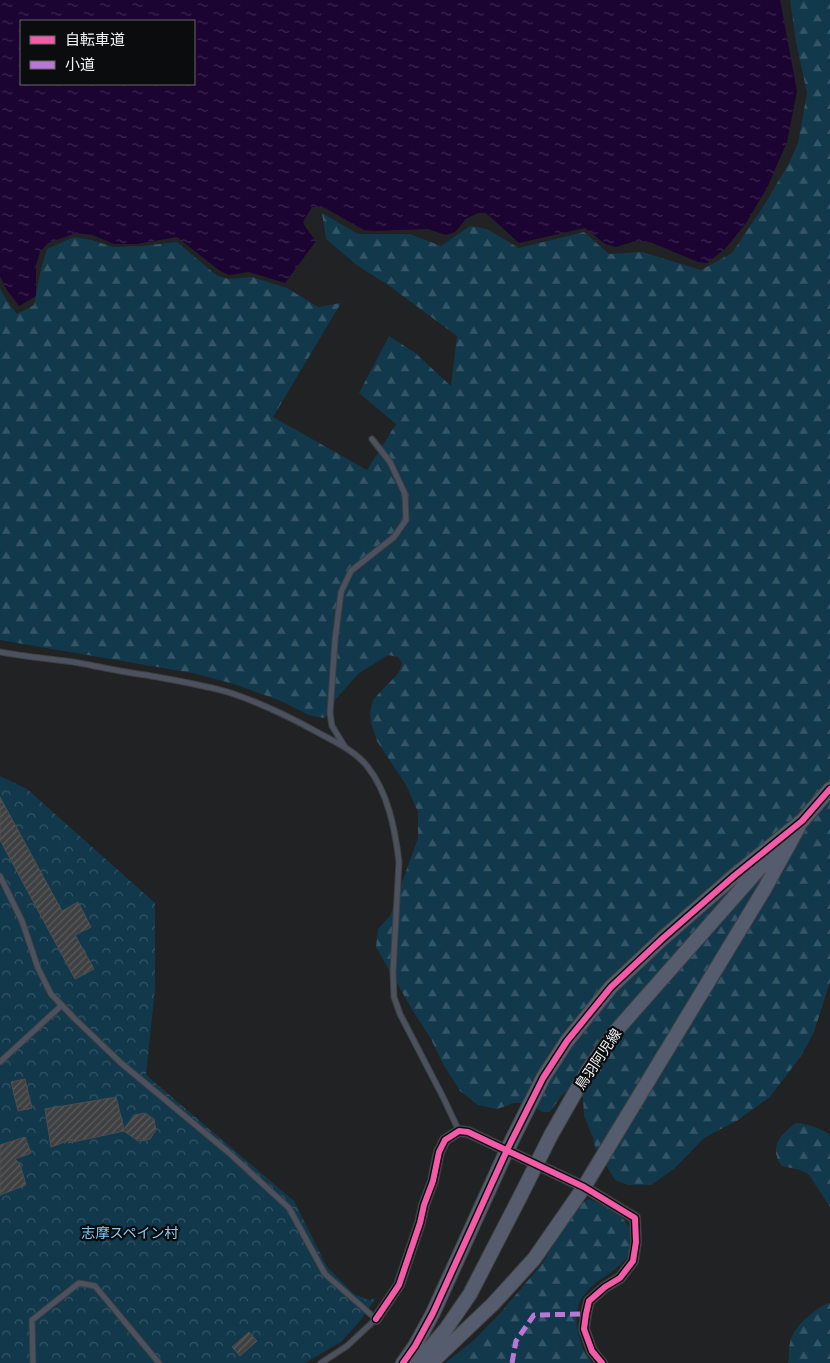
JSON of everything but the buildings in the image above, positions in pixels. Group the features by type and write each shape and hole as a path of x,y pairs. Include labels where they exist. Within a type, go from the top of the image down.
{"main road":[{"name":"鳥羽阿児線","path":"417,1363 446,1329 470,1294 551,1135 588,1070 615,1032 830,789"},
{"path":"403,1363 415,1346 433,1313 507,1150 543,1078 567,1041 611,988 669,933 734,876 802,821"},
{"path":"431,1363 492,1304 534,1259 584,1187 765,888 802,821"}],"street":[{"path":"376,1319 400,1285 420,1223 439,1152 445,1140 459,1131 468,1132 584,1187 635,1218 636,1242 633,1261 620,1278 605,1287 589,1301 586,1314 584,1329 592,1351 602,1363"}],"lane":[{"path":"346,748 332,726 330,713 335,640 341,592 351,572 394,537 406,520 405,494 390,462 372,439"},
{"path":"0,652 77,663 231,693 310,728 359,757 368,767 380,788 390,815 397,844 399,862 393,972 394,997 400,1014 459,1131"},
{"path":"0,876 22,921 38,968 51,994 121,1063 228,1152 289,1208 325,1274 376,1319 347,1346 321,1363"},
{"path":"0,1062 62,1005"},
{"path":"33,1363 32,1320 79,1283 95,1286 159,1363"}],"green space":[{"path":"790,0 830,0 830,982 814,1032 801,1056 770,1097 738,1120 704,1138 675,1168 651,1185 628,1185 615,1180 595,1147 584,1116 583,1098 578,1092 570,1090 562,1095 550,1112 542,1112 528,1103 514,1103 497,1109 478,1105 460,1091 376,947 378,929 390,916 418,838 418,812 406,785 377,741 371,723 370,712 373,700 400,670 402,662 398,657 388,655 358,674 328,708 327,716 323,718 309,715 281,701 234,684 192,673 0,640 0,288 17,314 34,305 47,249 74,237 92,240 113,247 177,242 216,275 228,279 252,277 287,288 318,307 341,303 273,417 367,470 396,424 359,393 389,336 414,352 451,386 457,336 388,285 358,266 326,239 322,213 358,234 410,234 441,246 470,226 487,229 519,248 584,232 609,254 642,252 701,270 732,253 765,204 790,161 798,143 807,93 796,42"},
{"name":"志摩スペイン村","path":"0,776 27,789 155,903 155,988 146,1075 294,1201 327,1267 354,1294 369,1300 376,1298 360,1321 341,1342 305,1363 0,1363"},
{"path":"796,1123 814,1127 830,1135 830,1207 809,1175 800,1170 782,1166 778,1159 776,1147 778,1142 785,1132"},
{"path":"589,1199 610,1209 622,1218 630,1230 632,1238 631,1249 627,1258 592,1286 579,1304 577,1325 579,1336 583,1348 592,1363 445,1363 474,1340 502,1311 541,1265 562,1229 582,1203"},
{"path":"830,1303 830,1363 788,1363 789,1346 795,1331 811,1314"}],"water":[{"path":"0,0 780,0 797,91 787,142 767,188 746,223 726,248 707,263 698,262 650,242 635,241 616,247 605,244 585,228 519,243 486,213 478,213 466,219 455,232 446,235 428,229 364,230 323,207 312,207 303,222 316,241 285,283 249,272 229,275 220,271 177,237 137,244 114,244 93,235 76,233 48,243 40,252 36,265 36,296 19,306 7,290 0,276"}],"marked path":[{"path":"512,1363 516,1341 534,1315 586,1314"}],"cycle path":[{"path":"403,1363 415,1346 433,1313 507,1150 543,1078 567,1041 611,987 734,876 802,821 830,789"},
{"path":"376,1319 399,1285 433,1181 439,1152 445,1140 459,1131 468,1132 584,1187 635,1218 636,1242 633,1261 620,1278 605,1287 589,1301 586,1314 584,1329 592,1351 602,1363"}]}
